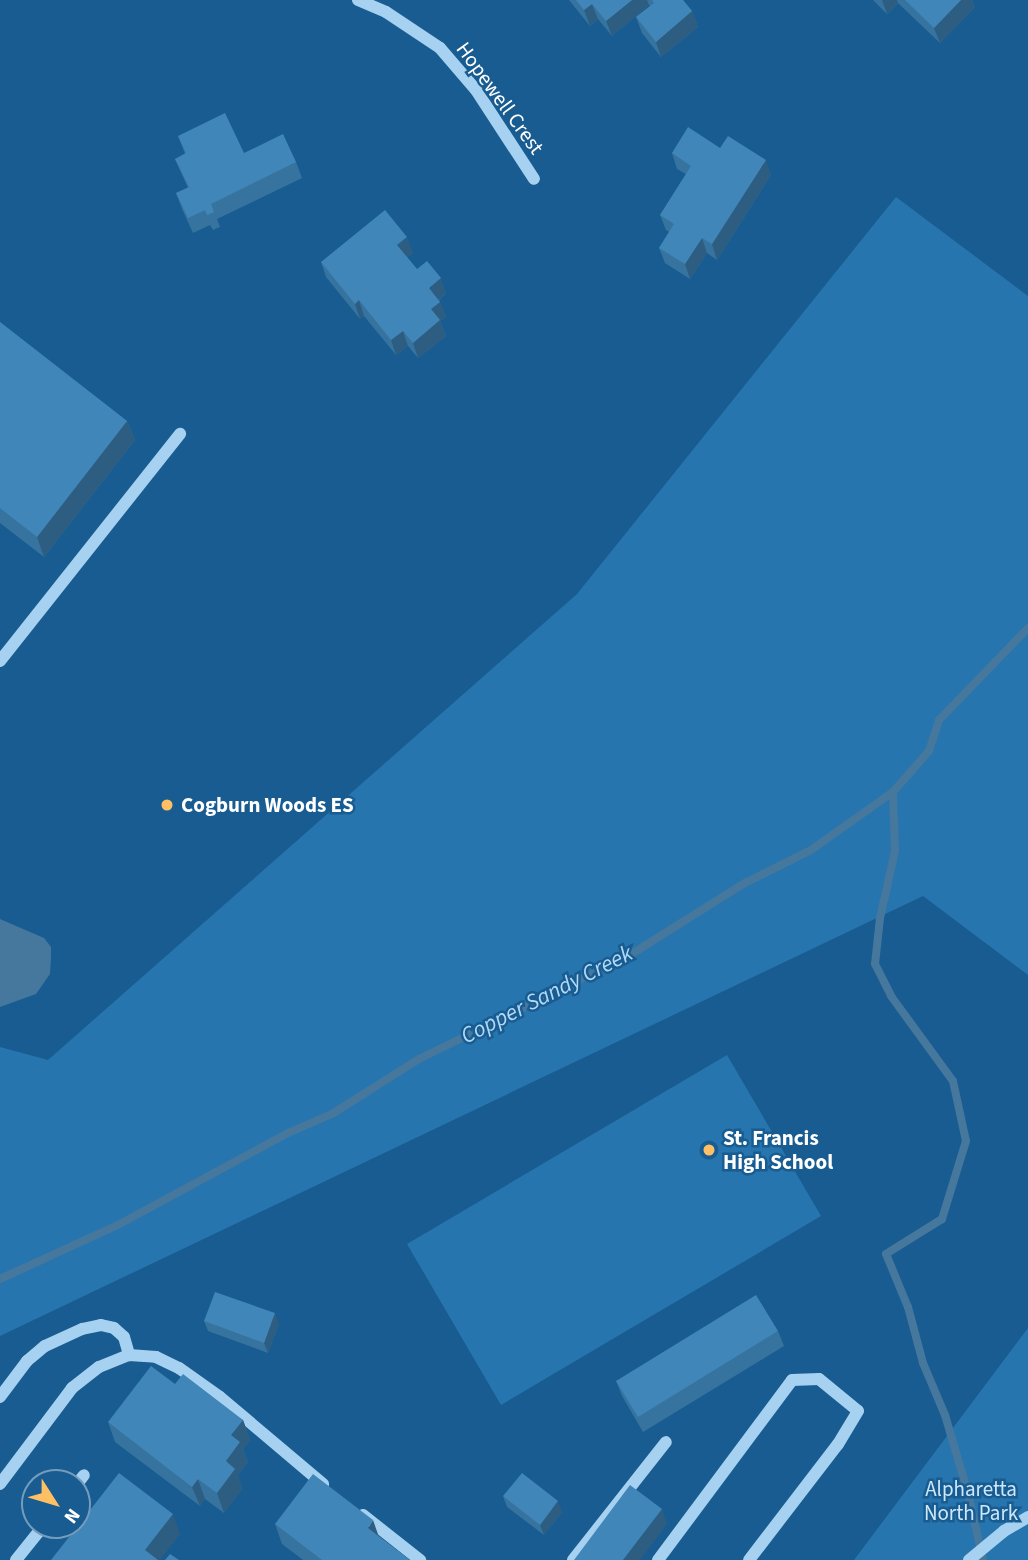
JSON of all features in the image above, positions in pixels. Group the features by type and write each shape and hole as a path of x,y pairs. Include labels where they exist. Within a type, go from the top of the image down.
{"street":[{"name":"Hopewell Crest","path":"358,0 386,12 440,48 476,90 534,180"},
{"path":"0,661 180,434"},
{"path":"0,1397 27,1361 45,1346 82,1329 101,1325 114,1328 124,1337 129,1355"},
{"path":"0,1484 72,1388 99,1367 129,1355 156,1357 179,1368 220,1397 420,1560"},
{"path":"658,1560 792,1381 819,1379 858,1410 838,1444 749,1560"},
{"path":"573,1560 666,1442"},
{"path":"970,1560 1004,1531 1028,1517"},
{"path":"16,1560 33,1539"}],"green space":[{"path":"896,197 1028,296 1028,975 923,896 0,1336 0,1047 48,1060 577,594"},
{"path":"727,1055 821,1216 501,1405 407,1244"},
{"name":"Alpharetta North Park","path":"1028,1328 1028,1560 854,1560"}],"shaded area":[{"path":"0,919 44,938 51,947 51,958 50,974 36,994 0,1007"}],"building":[{"path":"576,0 632,0 606,21 592,4 584,10"},
{"path":"652,0 683,0 692,11 656,42 636,17 654,3"},
{"path":"905,0 961,0 934,28"},
{"path":"225,113 244,153 283,134 296,162 211,204 214,212 207,215 205,210 188,218 176,193 189,187 175,159 186,153 178,136"},
{"path":"688,127 720,148 728,136 766,160 712,244 702,238 685,264 659,248 674,224 660,215 691,166 672,153"},
{"path":"385,210 407,237 397,245 417,269 427,261 441,278 429,288 440,302 431,309 440,320 413,343 403,331 391,340 359,300 355,304 321,262"},
{"path":"0,322 127,421 37,537 0,508"},
{"path":"215,1292 275,1313 264,1343 204,1321"},
{"path":"756,1295 778,1331 638,1417 616,1381"},
{"path":"151,1366 175,1384 183,1374 243,1420 231,1435 240,1442 226,1461 235,1469 217,1493 198,1479 192,1487 108,1422"},
{"path":"119,1473 173,1514 145,1550 158,1560 51,1560 67,1539 91,1539 91,1509"},
{"path":"522,1473 558,1501 540,1525 503,1496"},
{"path":"313,1474 373,1520 368,1528 410,1560 322,1560 275,1524"},
{"path":"630,1485 662,1509 623,1560 574,1560"},
{"path":"170,1554 179,1560 165,1560"}],"waterway":[{"name":"Copper Sandy Creek","path":"0,1279 116,1226 288,1133 332,1114 419,1059 630,955 745,883 811,850 893,792 929,751 939,720 1028,628"},
{"path":"893,792 895,851 880,918 875,964 891,996 953,1081 966,1141 942,1219 886,1254 908,1307 923,1363 945,1415 968,1493 983,1560"}],"place":[{"name":"Cogburn Woods ES","path":"167,805"},
{"name":"St. Francis High School","path":"709,1150"}]}
